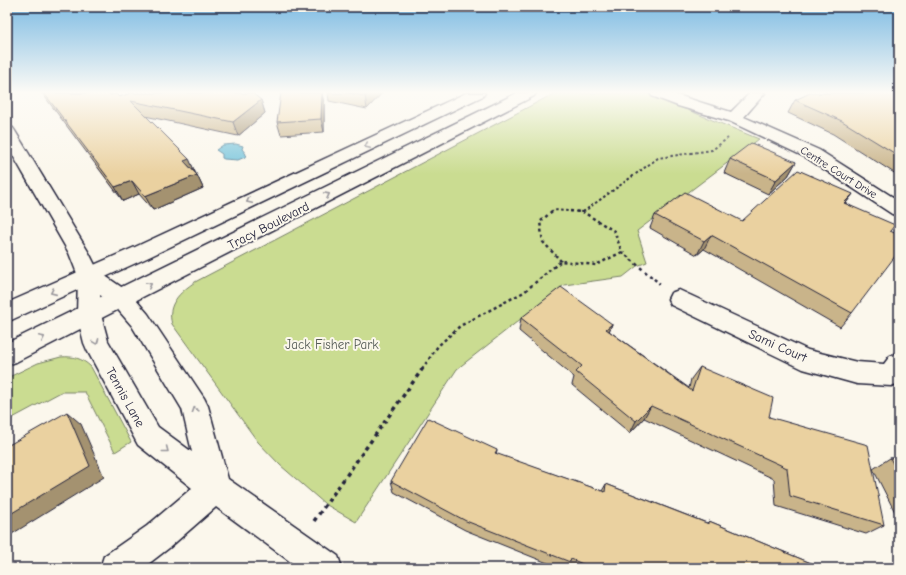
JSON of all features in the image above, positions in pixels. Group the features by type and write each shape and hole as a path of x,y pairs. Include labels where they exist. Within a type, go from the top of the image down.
{"street":[{"path":"7,313 421,120"},
{"name":"Tracy Boulevard","path":"7,355 122,299 476,120"},
{"name":"Centre Court Drive","path":"737,120 814,154 899,210"},
{"name":"Tennis Lane","path":"7,131 79,253 89,276 89,315 96,343 148,436 215,488 326,568"},
{"path":"89,276 122,299 140,320 194,406 215,488 158,537 116,568"},
{"name":"Sami Court","path":"679,299 803,359 857,372 891,375 899,363"}],"path":[{"path":"583,212 658,158 712,150 741,121"},
{"path":"622,252 596,266 561,261 543,242 540,222 553,210 583,212 614,231 622,252 637,266 679,299"},
{"path":"325,504 438,346 460,326 524,292 561,261"}],"green space":[{"name":"Jack Fisher Park","path":"504,120 712,120 759,139 637,231 647,262 637,266 623,277 564,285 457,369 356,522 325,504 280,465 258,442 172,324 171,311 173,305 184,290 195,282"},
{"path":"61,357 77,358 91,367 131,442 115,452 85,392 61,392 7,421 7,378 38,363"}],"water":[{"path":"236,144 243,146 242,149 246,154 245,157 238,160 224,159 222,158 222,154 216,150 223,145"}],"building":[{"path":"64,120 150,120 189,159 184,161 197,175 145,196 132,181 115,187"},
{"path":"222,120 236,120 233,122"},
{"path":"277,120 309,120 277,122"},
{"path":"839,120 899,120 899,156"},
{"path":"751,143 796,162 776,180 730,159"},
{"path":"798,170 853,194 844,203 895,225 890,231 899,235 899,251 852,313 711,235 704,241 655,215 685,192 742,221"},
{"path":"561,287 612,324 606,329 692,391 700,367 773,398 769,417 868,445 884,525 790,496 787,468 651,406 636,421 576,372 582,366 521,318"},
{"path":"67,412 90,466 7,516 7,446"},
{"path":"428,418 497,450 495,453 605,492 606,484 709,524 709,521 823,568 592,568 571,559 570,562 466,521 391,481"},
{"path":"890,458 899,458 899,475"}]}
